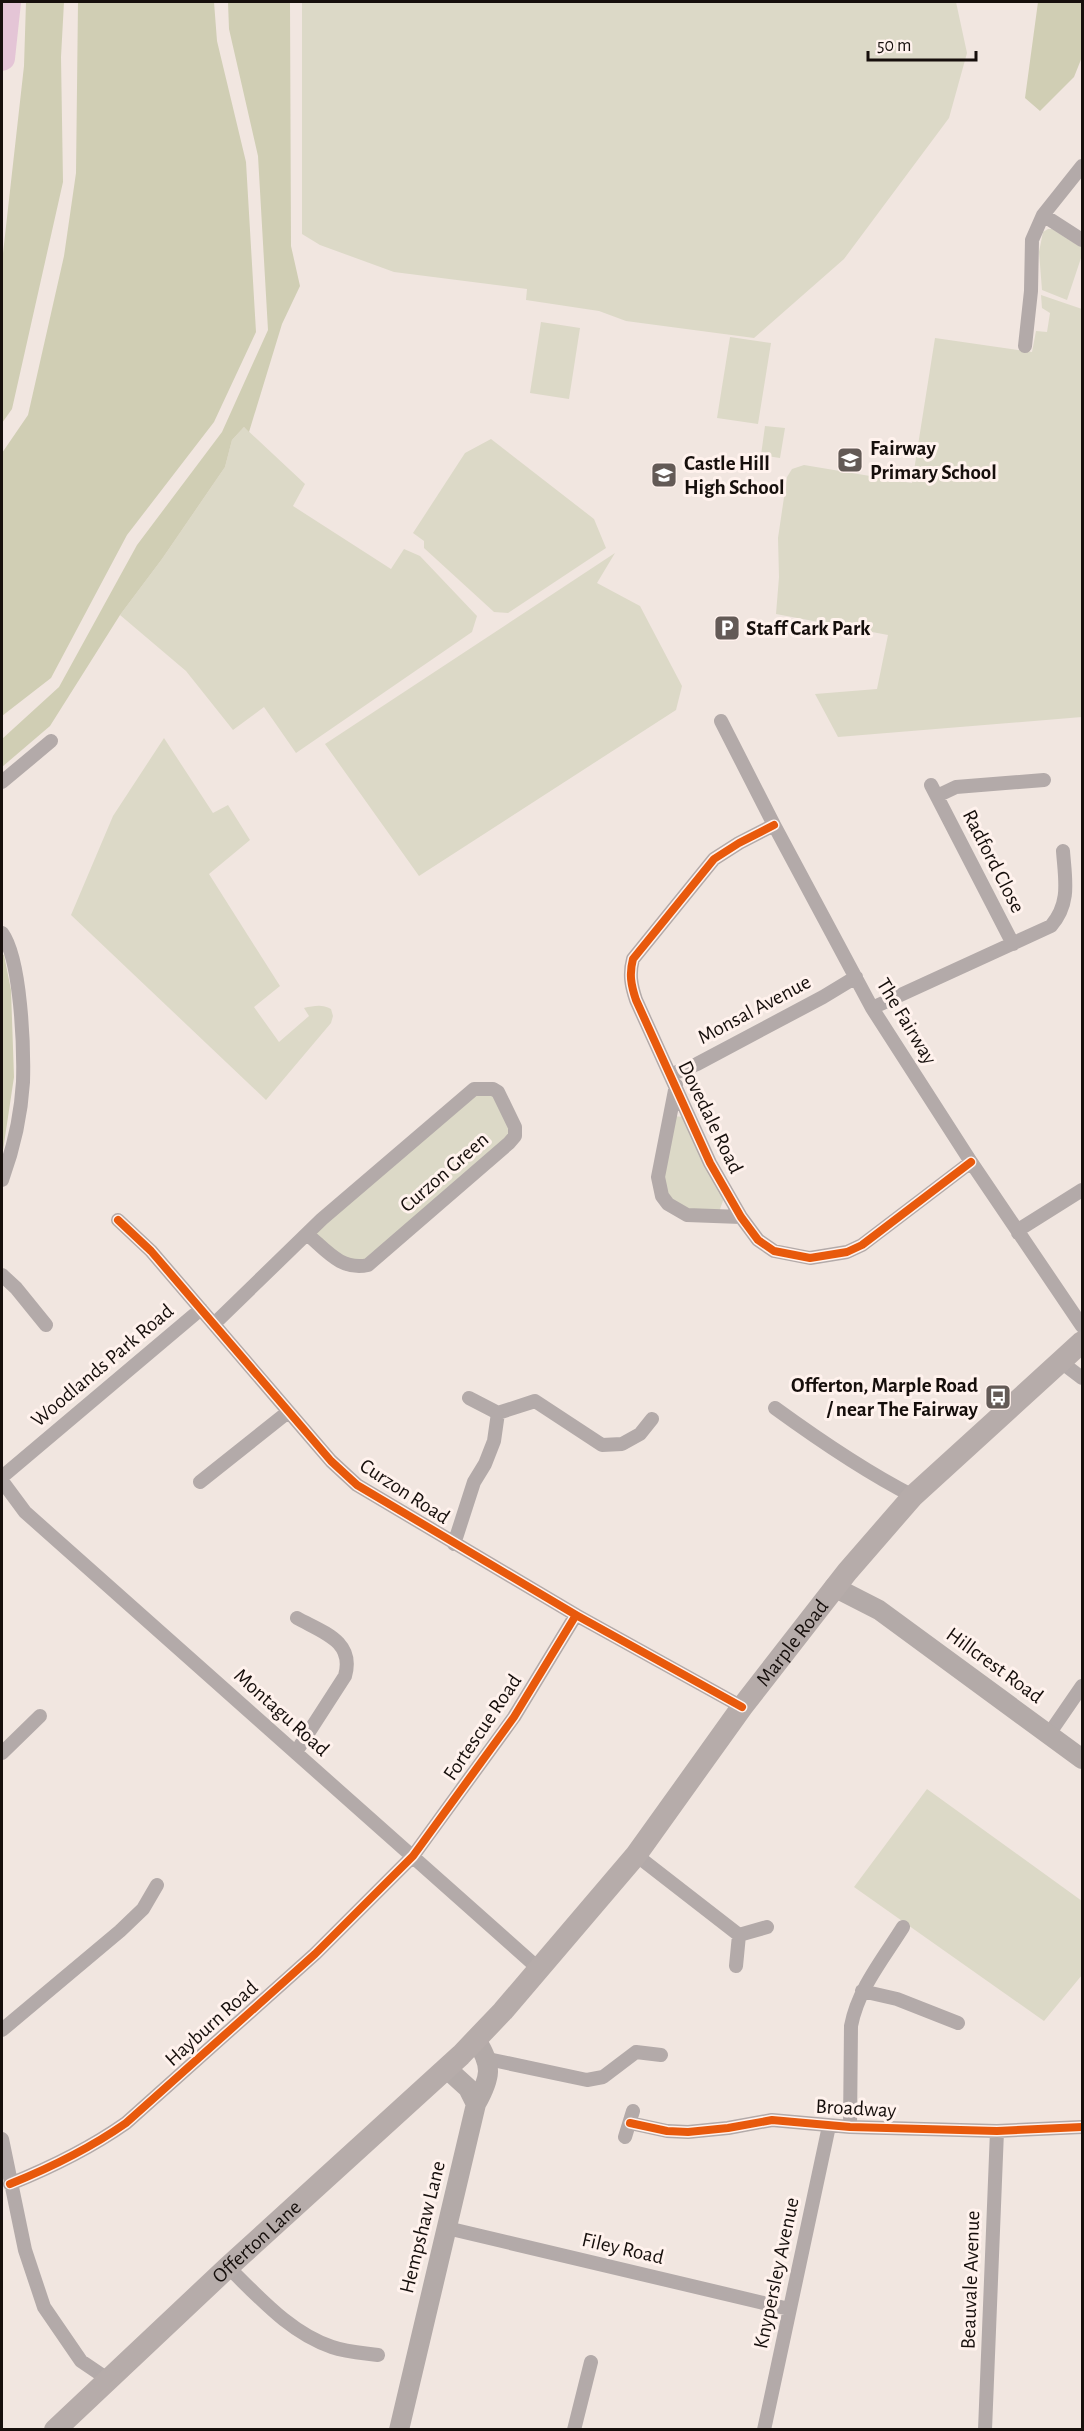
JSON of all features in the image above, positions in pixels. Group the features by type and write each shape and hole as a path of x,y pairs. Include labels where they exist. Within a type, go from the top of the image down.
{"main road":[{"name":"Marple Road","path":"461,2054 539,1969 636,1855 742,1707 841,1580 913,1496 1083,1342"},
{"name":"Offerton Lane","path":"55,2430 228,2267 461,2054"}],"street":[{"path":"1024,346 1031,291 1032,240 1043,215 1083,166"},
{"path":"1043,215 1083,240"},
{"name":"The Fairway","path":"722,721 774,825 872,1008 970,1162 1083,1326"},
{"path":"2,782 51,741"},
{"name":"Radford Close","path":"1013,944 934,790 1026,777 1044,780"},
{"name":"Dovedale Road","path":"774,825 739,843 714,860 633,959 630,972 631,986 710,1163 741,1217 758,1240 774,1251 810,1258 829,1256 862,1245 970,1162"},
{"name":"Radford Close","path":"872,1008 1041,932 1058,918 1066,897 1070,874 1063,851"},
{"path":"2,933 8,941 19,986 23,1083 12,1152 2,1180"},
{"name":"Monsal Avenue","path":"673,1080 697,1064 856,977"},
{"name":"Dovedale Road","path":"673,1080 658,1178 662,1196 668,1204 687,1215 741,1217"},
{"name":"Curzon Green","path":"214,1324 307,1234 474,1089 493,1089 498,1092 515,1127 515,1136 510,1143 368,1265 355,1268 346,1265 307,1234"},
{"path":"1018,1233 1023,1227 1083,1190"},
{"name":"Curzon Road","path":"118,1220 151,1251 331,1461 357,1485 454,1545 742,1707"},
{"path":"2,1275 16,1288 46,1325"},
{"name":"Woodlands Park Road","path":"2,1477 201,1309"},
{"path":"1061,1362 1083,1378"},
{"path":"469,1398 498,1413 535,1401 602,1444 622,1444 640,1434 652,1419"},
{"path":"775,1407 823,1443 878,1479 913,1496"},
{"path":"200,1482 288,1412"},
{"path":"454,1545 474,1482 485,1464 494,1441 498,1413"},
{"name":"Montagu Road","path":"2,1481 25,1512 539,1969"},
{"name":"Hillcrest Road","path":"841,1580 1083,1760"},
{"name":"Fortescue Road","path":"413,1856 514,1717 576,1615"},
{"path":"296,1752 345,1676 348,1666 344,1648 337,1640 297,1618"},
{"path":"1049,1734 1083,1686"},
{"path":"2,1753 40,1716"},
{"path":"636,1855 739,1935"},
{"name":"Hayburn Road","path":"10,2184 62,2163 126,2123 315,1954 413,1856"},
{"path":"2,2030 120,1931 143,1909 157,1885"},
{"path":"739,1935 767,1927"},
{"path":"850,2127 852,2026 857,2003 862,1991 903,1928"},
{"path":"736,1966 739,1935"},
{"path":"862,1991 897,1999 958,2023"},
{"path":"476,2104 468,2088 461,2054 587,2080 603,2077 636,2052 661,2055"},
{"name":"Hempshaw Lane","path":"401,2429 476,2104 484,2091 488,2059"},
{"name":"Broadway","path":"625,2138 631,2117 667,2131 688,2132 772,2120 829,2126 998,2131 1083,2127"},
{"name":"Knypersley Avenue","path":"764,2430 829,2126"},
{"name":"Beauvale Avenue","path":"985,2430 998,2131"},
{"path":"2,2139 25,2250 44,2307 81,2361 109,2380"},
{"name":"Filey Road","path":"447,2228 789,2309"},
{"path":"228,2267 283,2320 306,2336 334,2348 378,2355"},
{"path":"574,2430 591,2362"}],"shaded area":[{"path":"26,2 64,2 61,57 63,182 12,409 2,423 2,262 24,66"},
{"path":"78,2 214,2 217,41 246,162 256,332 214,422 127,535 51,678 2,716 2,453 28,415 64,256 76,173"},
{"path":"228,2 290,2 291,246 300,286 282,324 249,432 244,427 232,440 225,467 162,559 120,615 50,726 2,767 2,739 59,687 137,545 222,432 268,330 258,156 229,29"},
{"path":"302,2 956,2 967,53 949,118 844,259 754,338 626,321 599,311 526,300 527,289 394,272 320,245 302,234"},
{"path":"1038,2 1082,2 1082,57 1074,77 1040,111 1025,98"},
{"path":"1052,229 1082,248 1082,255 1067,300 1042,290 1039,252 1043,232"},
{"path":"1041,295 1082,309 1082,717 838,737 815,694 877,689 888,635 776,614 779,577 778,538 787,477 792,469 804,465 912,483 935,338 1032,352 1036,331 1047,332 1050,313 1042,308"},
{"path":"541,322 580,328 569,399 530,393"},
{"path":"730,337 771,343 758,424 717,418"},
{"path":"765,426 785,428 780,458 761,455"},
{"path":"244,427 305,484 293,506 391,569 404,549 420,556 477,616 472,632 296,753 264,707 233,730 186,671 120,615 162,559 225,467 232,440"},
{"path":"491,439 594,519 606,548 508,613 494,612 424,548 424,541 413,533 465,453"},
{"path":"615,553 597,583 640,606 682,686 676,710 419,876 325,744"},
{"path":"164,738 213,813 228,805 250,840 209,874 280,986 254,1007 279,1042 309,1016 304,1008 324,1006 331,1009 333,1016 331,1023 266,1100 71,915 113,816"},
{"path":"2,954 11,990 14,1077 2,1157"},
{"path":"474,1089 493,1089 515,1136 355,1268 307,1234"},
{"path":"673,1116 684,1117 724,1198 719,1212 685,1208 667,1192 663,1183"},
{"path":"927,1789 1082,1901 1082,1975 1044,2021 854,1887"}],"waterway":[{"path":"2,58 8,2"}],"cycle path":[{"path":"774,825 714,859 633,959 631,970 636,1000 710,1163 741,1217 758,1240 774,1251 810,1258 847,1252 862,1245 971,1162"},
{"path":"118,1220 151,1251 331,1461 357,1485 576,1615 742,1707"},
{"path":"10,2184 70,2157 126,2123 315,1954 413,1856 514,1717 576,1615"},
{"path":"630,2123 667,2131 688,2132 772,2120 850,2127 997,2131 1082,2127"}],"place":[{"name":"Fairway Primary School","path":"850,460"},
{"name":"Castle Hill High School","path":"664,475"},
{"name":"Staff Cark Park","path":"727,628"},
{"name":"Offerton, Marple Road / near The Fairway","path":"998,1397"}]}
